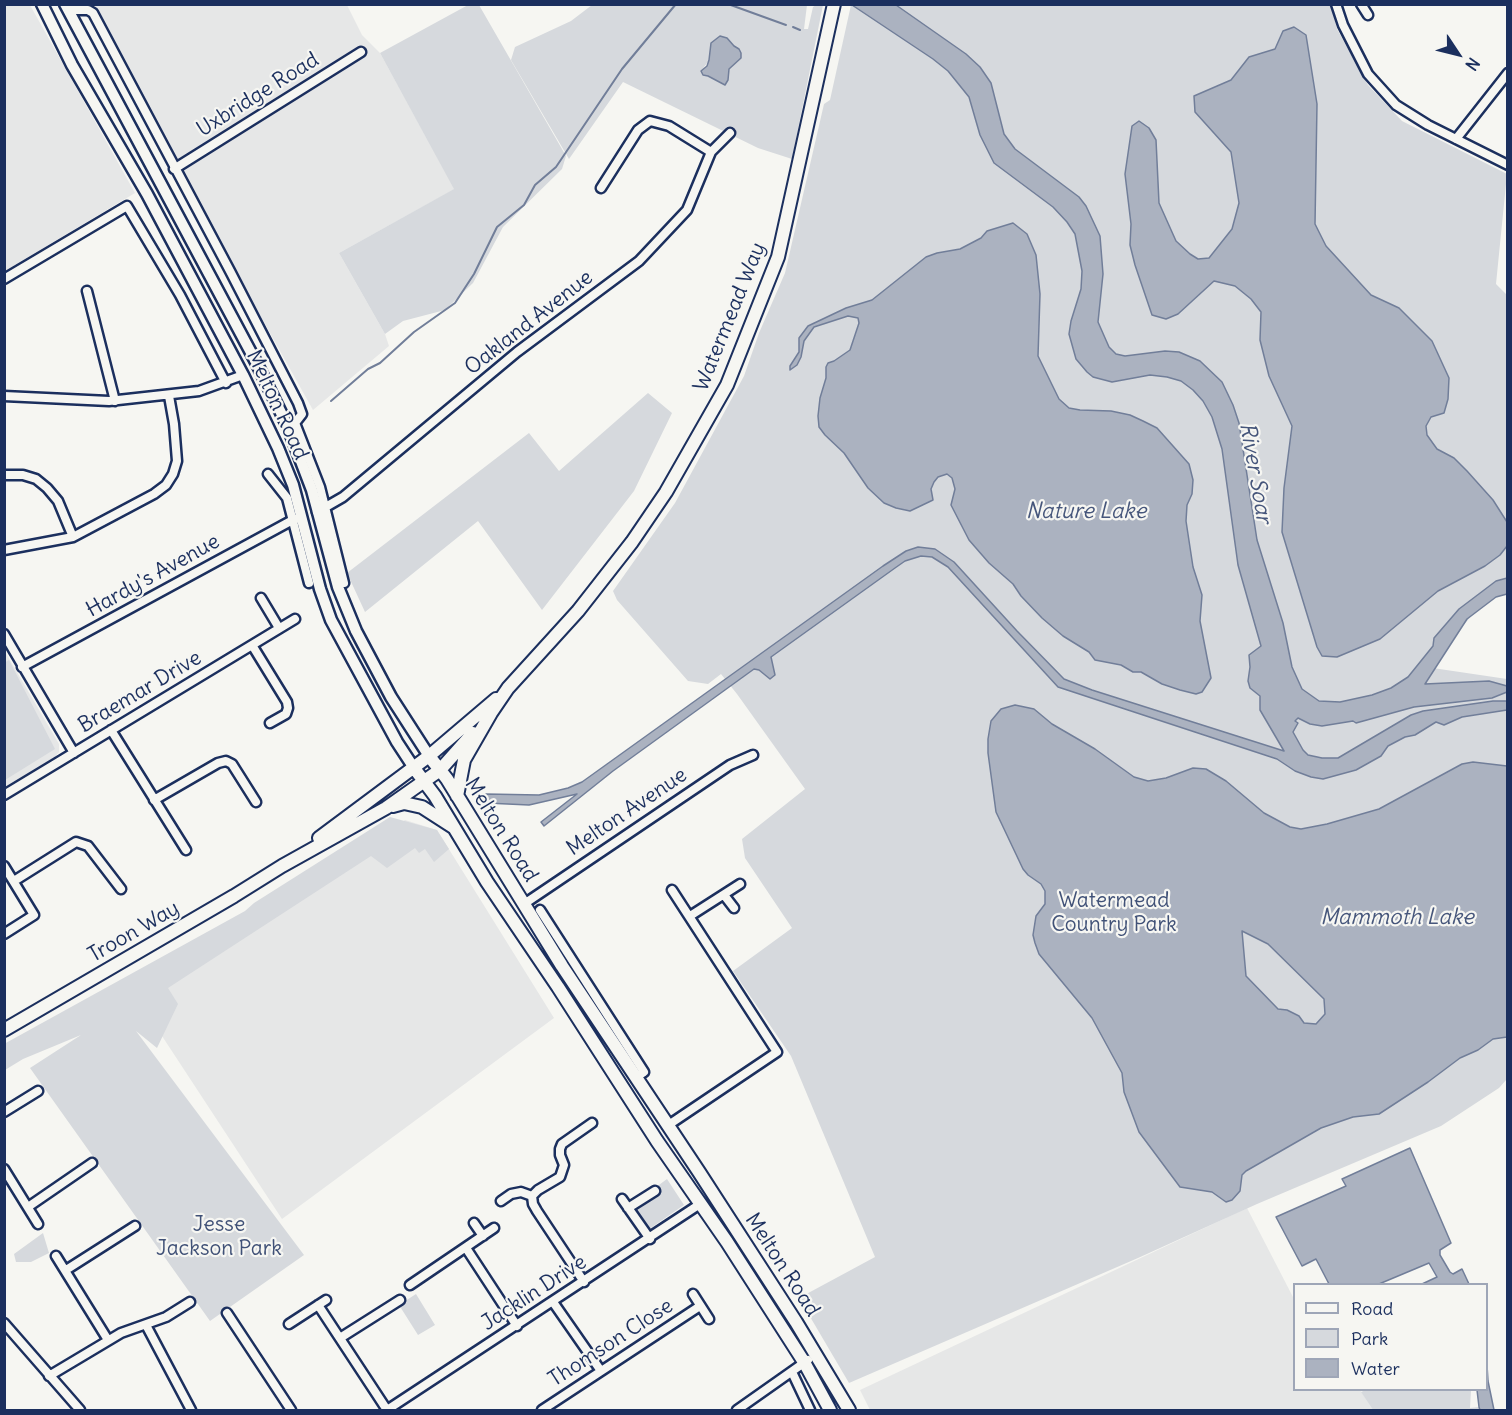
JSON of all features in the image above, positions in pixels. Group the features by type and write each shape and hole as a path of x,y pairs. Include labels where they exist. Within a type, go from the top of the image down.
{"highway":[{"name":"Watermead Way","path":"414,768 508,688 578,611 632,542 666,492 728,385 778,257 834,4"},
{"name":"Watermead Way","path":"458,796 464,760 508,688"},
{"name":"Watermead Way","path":"425,781 440,770 491,713"},
{"name":"Melton Road","path":"429,756 458,796 524,904 549,935 560,980 613,1074 727,1242 804,1362 830,1410"},
{"name":"Melton Road","path":"414,768 425,781 487,882 560,980 614,1035 636,1077 715,1197 849,1410"},
{"name":"Troon Way","path":"282,866 414,768"},
{"name":"Troon Way","path":"4,1030 282,866 386,808 425,781"},
{"name":"Melton Road","path":"386,808 404,803 414,804 456,830"},
{"path":"601,1023 596,1026 595,1033 613,1064 613,1074"},
{"name":"Melton Road","path":"715,1197 714,1208 730,1234 727,1242"}],"main road":[{"name":"Melton Road","path":"42,4 72,65 147,194 243,375 293,485 297,519 331,620 397,742 414,768"},
{"name":"Melton Road","path":"67,7 206,270 292,425 312,490 321,510 341,585 365,649 429,756"},
{"path":"72,65 92,56"},
{"path":"206,270 199,274 198,278 219,316 216,323"},
{"path":"322,594 341,585"}],"street":[{"path":"1336,4 1343,25 1372,79 1396,105 1428,125 1508,165"},
{"path":"1361,4 1368,15"},
{"name":"Melton Road","path":"67,7 93,13 298,403 302,414 292,425"},
{"name":"Uxbridge Road","path":"174,169 361,52"},
{"path":"1456,139 1508,73"},
{"path":"601,188 638,130 650,121 669,126 711,152"},
{"name":"Oakland Avenue","path":"321,510 343,497 517,352 639,261 687,210 711,152 730,134"},
{"path":"4,279 126,206 180,295 226,383"},
{"path":"87,291 115,401"},
{"path":"4,396 115,401 199,391 243,375"},
{"path":"4,550 73,537 123,512 166,485 177,461 169,396"},
{"path":"268,474 287,498 297,519 309,583"},
{"path":"4,475 23,475 36,479 47,488 58,501 73,537"},
{"name":"Hardy's Avenue","path":"22,668 297,519"},
{"path":"261,598 279,628"},
{"name":"Braemar Drive","path":"4,795 295,619"},
{"path":"4,634 74,753"},
{"path":"252,645 287,702 286,714 270,723"},
{"path":"111,730 186,850"},
{"name":"Melton Avenue","path":"524,904 730,765 753,755"},
{"path":"154,800 226,760 232,764 256,802"},
{"path":"14,881 76,843 88,846 121,889"},
{"path":"4,866 34,915 4,933"},
{"path":"690,916 740,884"},
{"path":"667,1125 777,1052 724,973 708,942 672,890"},
{"path":"724,895 734,908"},
{"path":"540,910 549,935 614,1035"},
{"path":"4,1112 38,1091"},
{"path":"27,1097 33,1106"},
{"path":"532,1196 560,1177 564,1166 560,1149 567,1140 586,1132 592,1123"},
{"path":"28,1207 92,1163"},
{"path":"4,1169 38,1224"},
{"path":"628,1208 654,1191"},
{"path":"501,1201 511,1194 520,1192 532,1196"},
{"path":"532,1196 537,1211 584,1282"},
{"path":"622,1198 650,1239"},
{"name":"Jacklin Drive","path":"387,1410 518,1326 700,1204"},
{"path":"474,1223 483,1236"},
{"path":"66,1270 126,1237 135,1226"},
{"path":"410,1285 421,1282 494,1228"},
{"path":"466,1248 518,1326"},
{"path":"56,1257 108,1340"},
{"name":"Thomson Close","path":"693,1294 709,1319"},
{"path":"289,1324 326,1299"},
{"path":"340,1338 388,1302 400,1300"},
{"path":"49,1376 121,1333 146,1324 190,1302"},
{"path":"552,1302 601,1371"},
{"path":"318,1305 387,1410"},
{"name":"Thomson Close","path":"542,1410 700,1306"},
{"path":"227,1313 229,1324 291,1410"},
{"path":"4,1323 80,1410"},
{"path":"146,1324 191,1410"},
{"path":"4,1341 12,1334"},
{"path":"737,1410 816,1355"},
{"path":"792,1372 810,1410"}],"shaded area":[{"path":"4,5 30,5 135,193 5,271"},
{"path":"83,5 347,5 362,35 380,53 455,189 339,253 385,334 389,346 313,410 96,12"},
{"path":"4,650 59,744 59,752 55,757 5,787"},
{"path":"405,820 437,830 554,1018 282,1219 141,1004"},
{"path":"1247,1208 1293,1297 1293,1391 1361,1391 1373,1410 870,1410 860,1390"}],"green space":[{"path":"468,5 479,5 566,156 562,169 503,227 473,283 445,310 403,321 385,334 339,253 454,189 380,53"},
{"path":"592,5 807,5 804,29 808,29 813,7 823,5 792,159 758,148 623,82 569,159 511,60 515,47 571,21","holes":["726,38 741,58 729,69 729,76 717,81 701,71"]},
{"name":"Watermead Country Park","path":"851,5 1331,5 1337,29 1368,85 1402,121 1507,174 1496,284 1508,296 1507,576 1426,667 1507,679 1507,1079 1499,1088 1441,1126 849,1383 799,1298 875,1257 791,1056 733,971 792,928 745,858 742,839 805,789 721,674 708,684 688,681 617,600 613,591 675,503 744,376 759,333 785,273 824,104 830,100"},
{"path":"648,393 672,413 634,491 542,610 478,521 365,612 347,573 529,433 559,471"},
{"path":"9,660 55,749 5,780 4,663"},
{"name":"Jesse Jackson Park","path":"390,817 437,830 449,849 434,862 425,849 419,853 415,848 387,868 371,856 168,988 178,1004 157,1048 136,1031 304,1255 210,1321 30,1068 81,1035 23,1059 5,1070 4,1044 245,911 254,903"},
{"path":"667,1179 684,1205 645,1232 628,1208"},
{"path":"43,1233 49,1253 31,1262 16,1262 14,1254"},
{"path":"416,1294 435,1325 418,1335 399,1305"},
{"path":"1471,1391 1470,1408 1479,1407 1480,1410 1373,1410 1361,1392"}],"water":[{"path":"852,5 896,5 966,54 980,67 991,83 1004,134 1015,149 1079,197 1086,206 1100,236 1103,274 1098,322 1109,347 1116,354 1125,356 1165,351 1179,352 1200,361 1222,382 1239,423 1257,540 1283,623 1292,667 1302,689 1319,701 1340,702 1391,688 1408,677 1433,646 1434,638 1459,609 1496,581 1507,578 1507,594 1496,597 1467,619 1425,684 1489,681 1507,686 1507,692 1492,698 1414,707 1356,723 1353,721 1322,726 1310,724 1298,718 1295,721 1298,723 1293,732 1303,750 1308,755 1338,758 1411,715 1423,711 1493,701 1507,701 1507,710 1462,717 1444,725 1436,722 1415,735 1405,737 1388,746 1381,756 1356,770 1323,779 1311,777 1295,771 1277,759 1058,687 948,567 932,557 921,556 905,561 771,657 775,675 770,679 759,670 754,669 613,771 544,826 541,822 577,794 529,805 486,803 486,794 539,795 582,782 883,566 906,551 918,547 935,549 954,562 1064,679 1284,751 1260,710 1260,696 1250,688 1248,681 1249,655 1261,646 1238,565 1222,449 1212,417 1203,401 1181,381 1167,377 1150,375 1112,382 1093,377 1087,372 1076,359 1069,334 1081,289 1082,271 1075,234 1053,207 994,163 980,135 969,97 948,71"},
{"path":"1294,27 1306,35 1317,104 1315,224 1326,246 1371,295 1399,308 1432,341 1449,378 1448,399 1444,413 1431,417 1426,426 1427,435 1437,449 1454,458 1467,471 1493,500 1507,522 1507,546 1500,555 1485,566 1438,591 1380,639 1337,657 1322,656 1317,647 1282,532 1284,488 1292,426 1269,376 1260,340 1261,312 1251,299 1235,286 1214,281 1178,314 1166,319 1152,315 1130,245 1131,224 1125,174 1132,126 1139,121 1149,128 1156,140 1159,203 1176,241 1198,259 1209,258 1232,229 1239,203 1231,152 1195,112 1194,96 1231,80 1249,57 1275,49 1283,31"},
{"path":"720,36 727,38 741,53 741,58 729,69 725,85 703,75 701,71 707,66 711,43"},
{"name":"Nature Lake","path":"1013,223 1027,234 1036,255 1040,294 1038,356 1059,399 1069,408 1111,411 1130,415 1157,428 1189,464 1193,480 1186,521 1193,567 1202,595 1200,621 1211,678 1202,692 1196,694 1180,690 1162,684 1141,672 1133,672 1121,665 1095,660 1089,652 1063,636 1042,618 1013,584 989,563 969,540 951,505 955,489 952,478 947,474 938,477 934,482 931,489 933,500 910,511 884,503 868,488 844,453 819,427 818,416 826,367 828,363 850,350 859,323 858,318 848,316 814,327 804,341 797,365 790,370 799,352 799,338 808,326 846,308 872,300 926,257 960,249 981,238 987,231"},
{"name":"Mammoth Lake","path":"1015,705 1034,709 1052,724 1095,749 1134,777 1148,781 1166,778 1193,768 1206,769 1226,781 1264,813 1290,827 1301,829 1379,809 1462,764 1473,762 1507,766 1507,1037 1493,1039 1478,1050 1460,1058 1379,1114 1353,1117 1321,1128 1246,1171 1242,1175 1240,1191 1232,1200 1226,1202 1212,1192 1180,1187 1139,1132 1124,1092 1122,1073 1092,1018 1039,954 1033,935 1036,916 1045,904 1045,891 1041,884 1023,869 996,812 988,739 991,721 1001,709","holes":["1242,931 1268,944 1324,999 1325,1014 1316,1024 1304,1023 1299,1016 1287,1010 1278,1009 1246,976"]},
{"path":"1410,1148 1451,1243 1440,1250 1440,1255 1453,1274 1462,1269 1469,1283 1424,1283 1437,1277 1429,1263 1381,1283 1328,1283 1316,1259 1302,1266 1276,1217 1346,1186 1342,1179"},
{"path":"1488,1381 1494,1410 1480,1410 1477,1391 1488,1391"}],"waterway":[{"path":"331,401 368,369 380,363 414,332 455,303 474,274 497,227 524,205 535,185 556,167 622,69 676,4"},
{"path":"728,4 786,25"},
{"path":"793,27 800,30"}],"water label":[{"name":"River Soar","path":"1255,473"}]}
